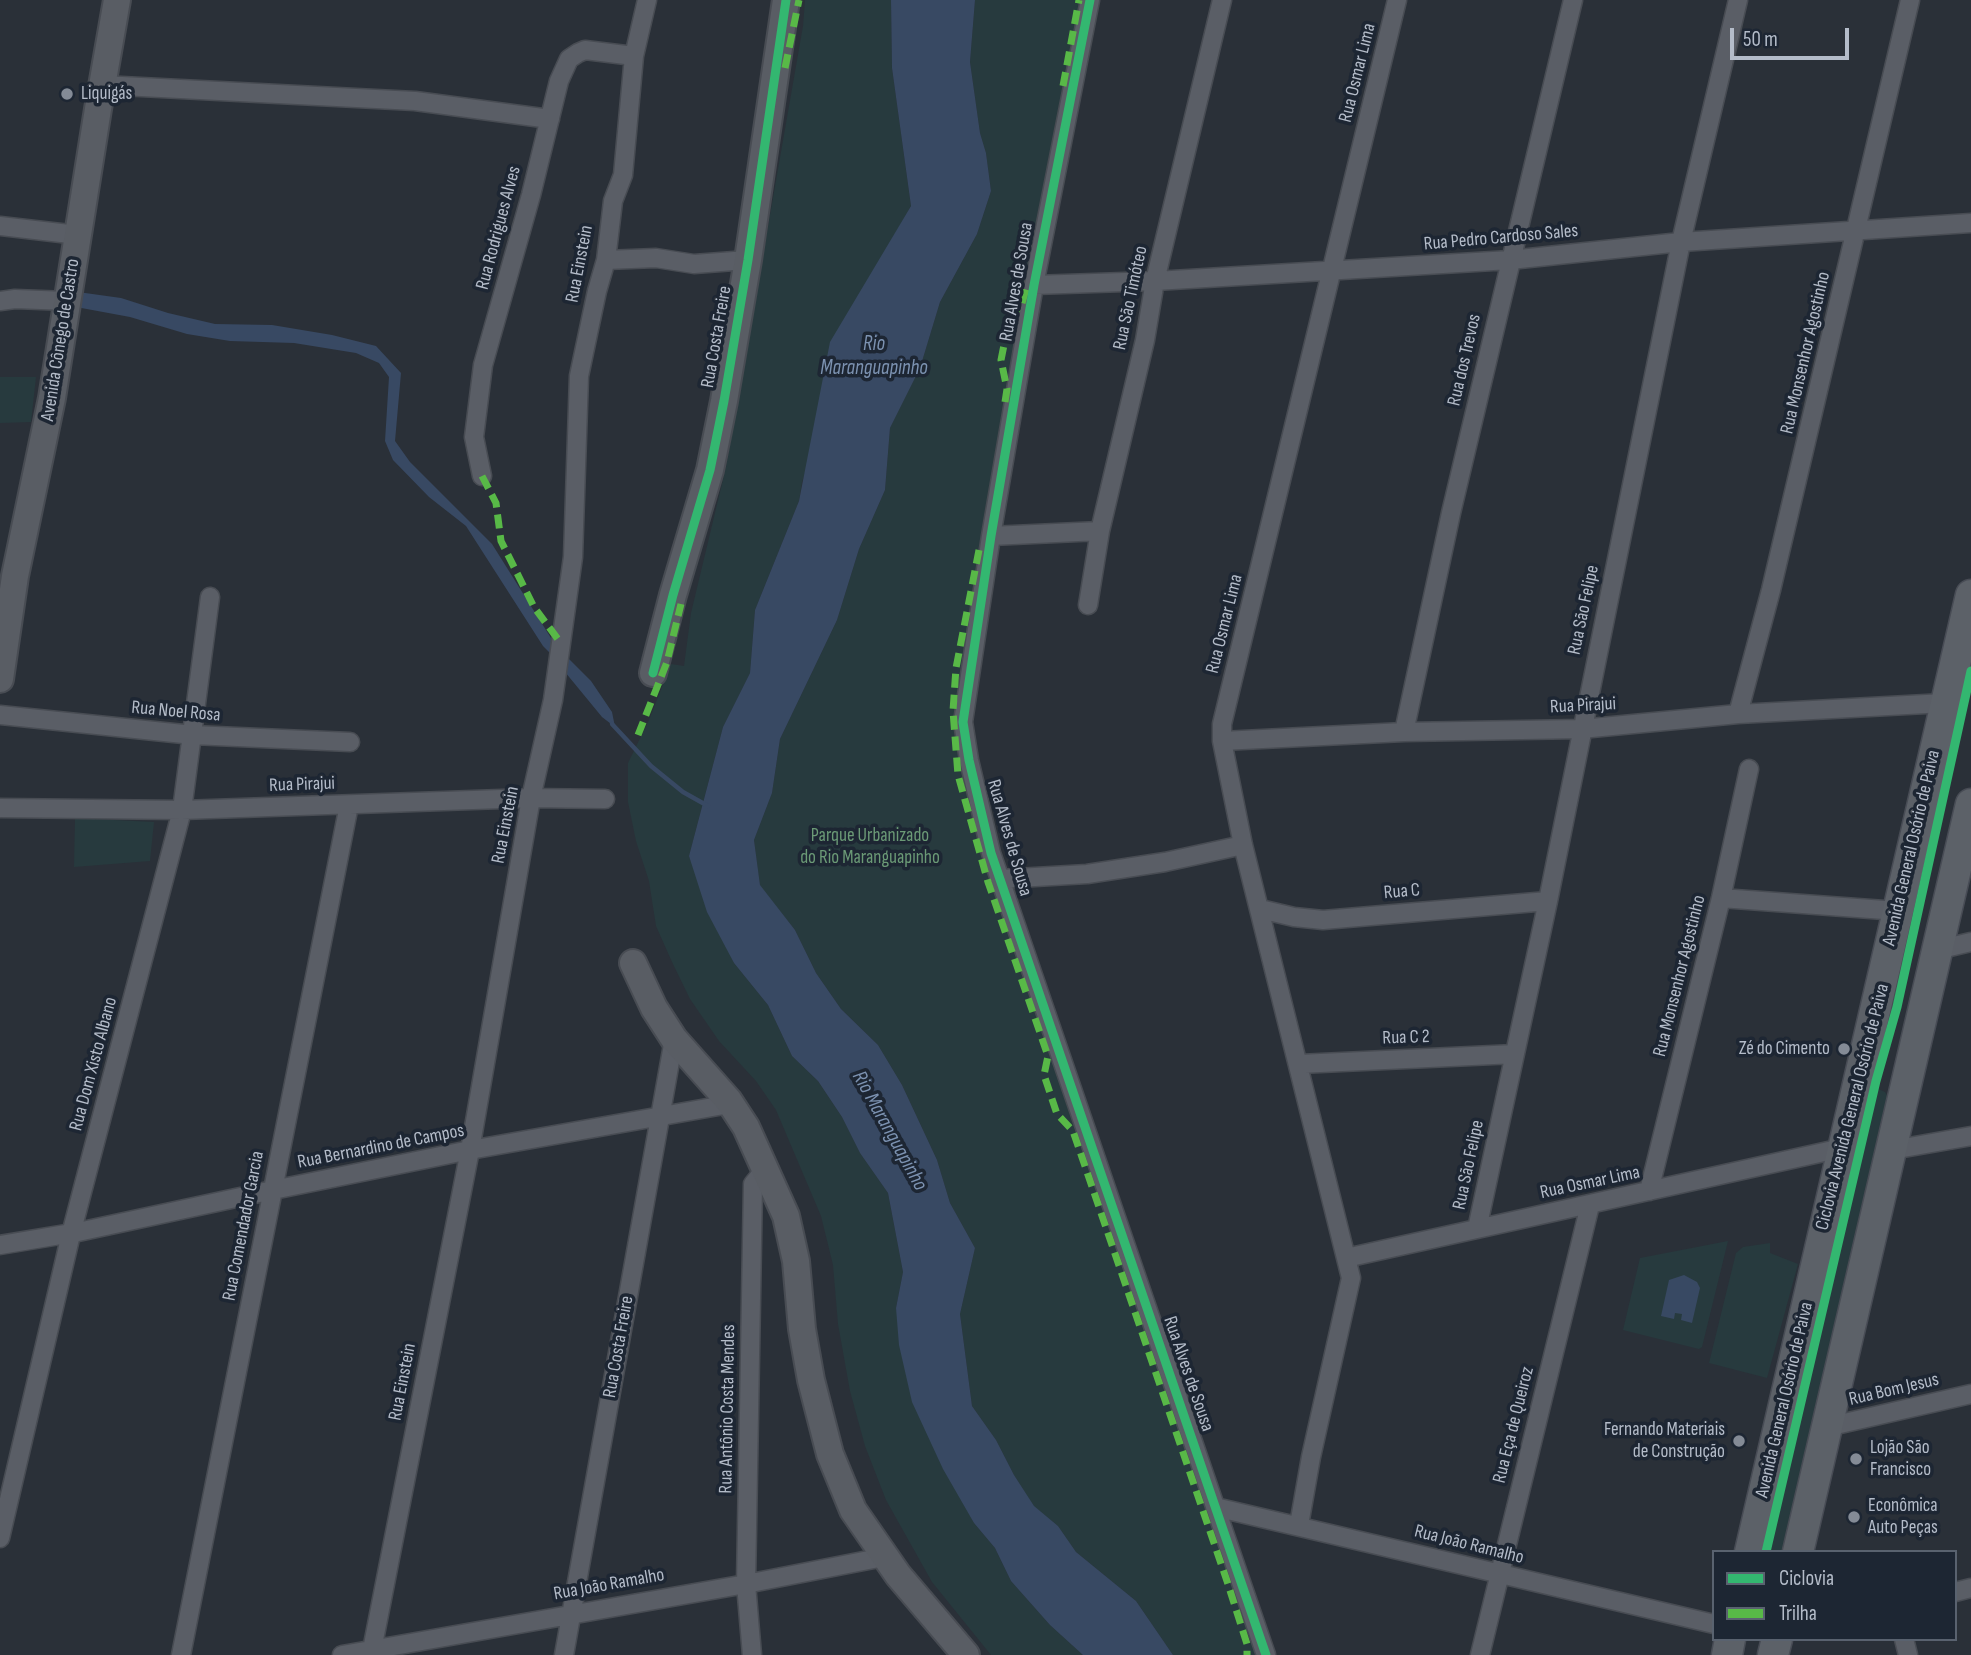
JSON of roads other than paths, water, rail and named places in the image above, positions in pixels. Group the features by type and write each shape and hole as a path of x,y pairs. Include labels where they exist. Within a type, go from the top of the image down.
{"main road":[{"name":"Avenida Cônego de Castro","path":"0,678 7,576 40,463 117,0"},
{"name":"Rua Costa Freire","path":"653,673 710,470 748,260 786,0"},
{"name":"Avenida General Osório de Paiva","path":"1750,1550 1971,594"},
{"path":"1798,1550 1971,804"},
{"path":"633,963 654,1008 674,1039 729,1101 746,1127 786,1216 796,1261 804,1342 811,1380 830,1454 853,1510 884,1557 967,1655"},
{"path":"1880,990 1890,1004 1903,1007 1929,991"},
{"path":"1855,1097 1868,1082 1876,1081 1893,1090 1901,1108"}],"street":[{"name":"Rua Einstein","path":"372,1652 470,1150 531,798 553,700 573,557 579,376 606,260 613,201 623,175 634,56 647,0"},
{"name":"Rua Alves de Sousa","path":"1090,0 1034,285 991,536 963,722 991,853 1266,1655"},
{"name":"Rua São Timóteo","path":"1088,605 1100,531 1145,340 1155,281 1222,0"},
{"name":"Rua Osmar Lima","path":"1299,1525 1311,1457 1351,1278 1243,845 1222,741 1222,724 1397,0"},
{"name":"Rua dos Trevos","path":"1404,732 1451,513 1573,0"},
{"name":"Rua São Felipe","path":"1477,1229 1548,901 1681,242 1738,0"},
{"name":"Rua Monsenhor Agostinho","path":"1738,714 1771,590 1910,0"},
{"name":"Rua Rodrigues Alves","path":"482,476 474,437 483,365 559,81 573,56 585,50 634,56"},
{"path":"102,85 415,101 550,119"},
{"name":"Rua Pedro Cardoso Sales","path":"1034,285 1155,281 1510,260 1681,242 1971,223"},
{"path":"0,226 78,234"},
{"path":"606,260 656,258 694,264 748,260"},
{"path":"0,301 67,301"},
{"path":"991,536 1100,531"},
{"name":"Rua Dom Xisto Albano","path":"0,1538 71,1234 182,810 210,597"},
{"name":"Rua Pirajui","path":"1222,741 1404,732 1581,729 1738,714 1945,703"},
{"name":"Rua Noel Rosa","path":"0,715 193,736 350,742"},
{"name":"Rua Monsenhor Agostinho","path":"1649,1191 1721,898 1749,769"},
{"name":"Rua Pirajui","path":"0,808 182,810 531,798 606,799"},
{"name":"Rua Comendador Garcia","path":"181,1655 349,804"},
{"path":"1000,879 1087,874 1165,862 1243,845"},
{"path":"1721,898 1898,911"},
{"name":"Rua C","path":"1260,909 1323,920 1548,901"},
{"path":"1937,950 1971,942"},
{"name":"Rua Costa Freire","path":"564,1655 674,1039"},
{"name":"Rua C 2","path":"1298,1064 1515,1054"},
{"name":"Rua Bernardino de Campos","path":"0,1245 71,1234 470,1150 724,1105 729,1101"},
{"path":"1892,1150 1971,1136"},
{"name":"Rua Osmar Lima","path":"1346,1258 1842,1148"},
{"name":"Rua Antônio Costa Mendes","path":"752,1655 746,1584 753,1184 766,1168"},
{"name":"Rua Eça de Queiroz","path":"1480,1655 1590,1205"},
{"name":"Rua Bom Jesus","path":"1827,1427 1971,1394"},
{"name":"Rua João Ramalho","path":"1215,1507 1712,1624"},
{"name":"Rua João Ramalho","path":"342,1655 372,1652 884,1557"}],"water":[{"name":"Rio Maranguapinho","path":"891,0 975,0 970,62 991,191 977,234 940,302 920,368 890,428 885,490 859,549 837,620 780,739 772,793 754,840 760,885 795,930 816,973 841,1009 878,1045 902,1085 937,1160 950,1203 975,1248 960,1314 972,1406 996,1440 1034,1506 1058,1526 1076,1552 1136,1601 1173,1655 1083,1655 1050,1625 1011,1581 995,1548 974,1523 943,1469 912,1402 899,1345 896,1308 903,1272 888,1193 860,1153 842,1117 818,1081 792,1056 768,1005 734,963 707,912 689,856 723,727 750,673 755,610 799,501 830,342 911,206 892,68"},
{"path":"78,292 121,298 215,324 272,325 376,346 401,373 395,441 410,462 492,544 556,646 554,657 543,646 466,526 429,497 393,460 385,441 389,377 379,363 356,353 294,343 230,341 187,334 130,317 76,307"},
{"path":"568,658 591,681 612,712 615,727 602,717 565,672"},
{"path":"1684,1275 1697,1282 1700,1288 1692,1323 1681,1320 1682,1314 1675,1313 1674,1319 1661,1316 1669,1280"}],"waterway":[{"path":"612,724 651,766 683,792 708,806"}],"place":[{"name":"Liquigás","path":"67,94"},
{"name":"Zé do Cimento","path":"1844,1049"},
{"name":"Fernando Materiais de Construção","path":"1739,1441"},
{"name":"Lojão São Francisco","path":"1856,1459"},
{"name":"Econômica Auto Peças","path":"1854,1517"}],"park label":[{"name":"Parque Urbanizado do Rio Maranguapinho","path":"870,847"}]}
